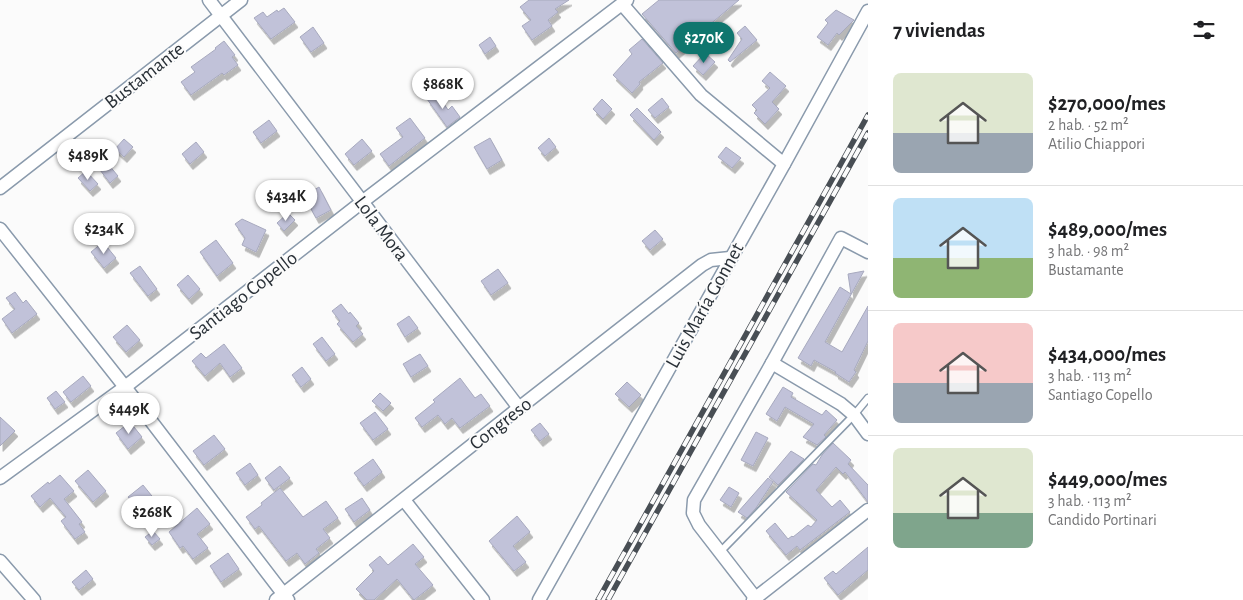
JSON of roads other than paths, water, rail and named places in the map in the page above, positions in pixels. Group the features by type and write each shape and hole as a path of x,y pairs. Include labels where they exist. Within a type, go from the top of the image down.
{"street":[{"name":"Lola Mora","path":"209,0 519,408"},
{"name":"Bustamante","path":"0,188 241,0"},
{"path":"624,2 702,95 784,164"},
{"name":"Santiago Copello","path":"0,478 125,388 362,202 624,2"},
{"name":"Luis María Gonnet","path":"538,600 784,164 868,11"},
{"path":"0,230 125,388 283,598"},
{"path":"868,252 841,238 694,500 693,513 699,525 755,599 868,510"},
{"name":"Congreso","path":"283,598 519,408 702,265 711,260 730,258"},
{"path":"772,363 841,404 854,415 868,434"},
{"path":"404,500 482,600"},
{"path":"0,561 34,600"}],"lane":[{"path":"720,552 854,415 868,398"}],"railway":[{"path":"598,600 868,115"},
{"path":"608,600 868,133"}]}
